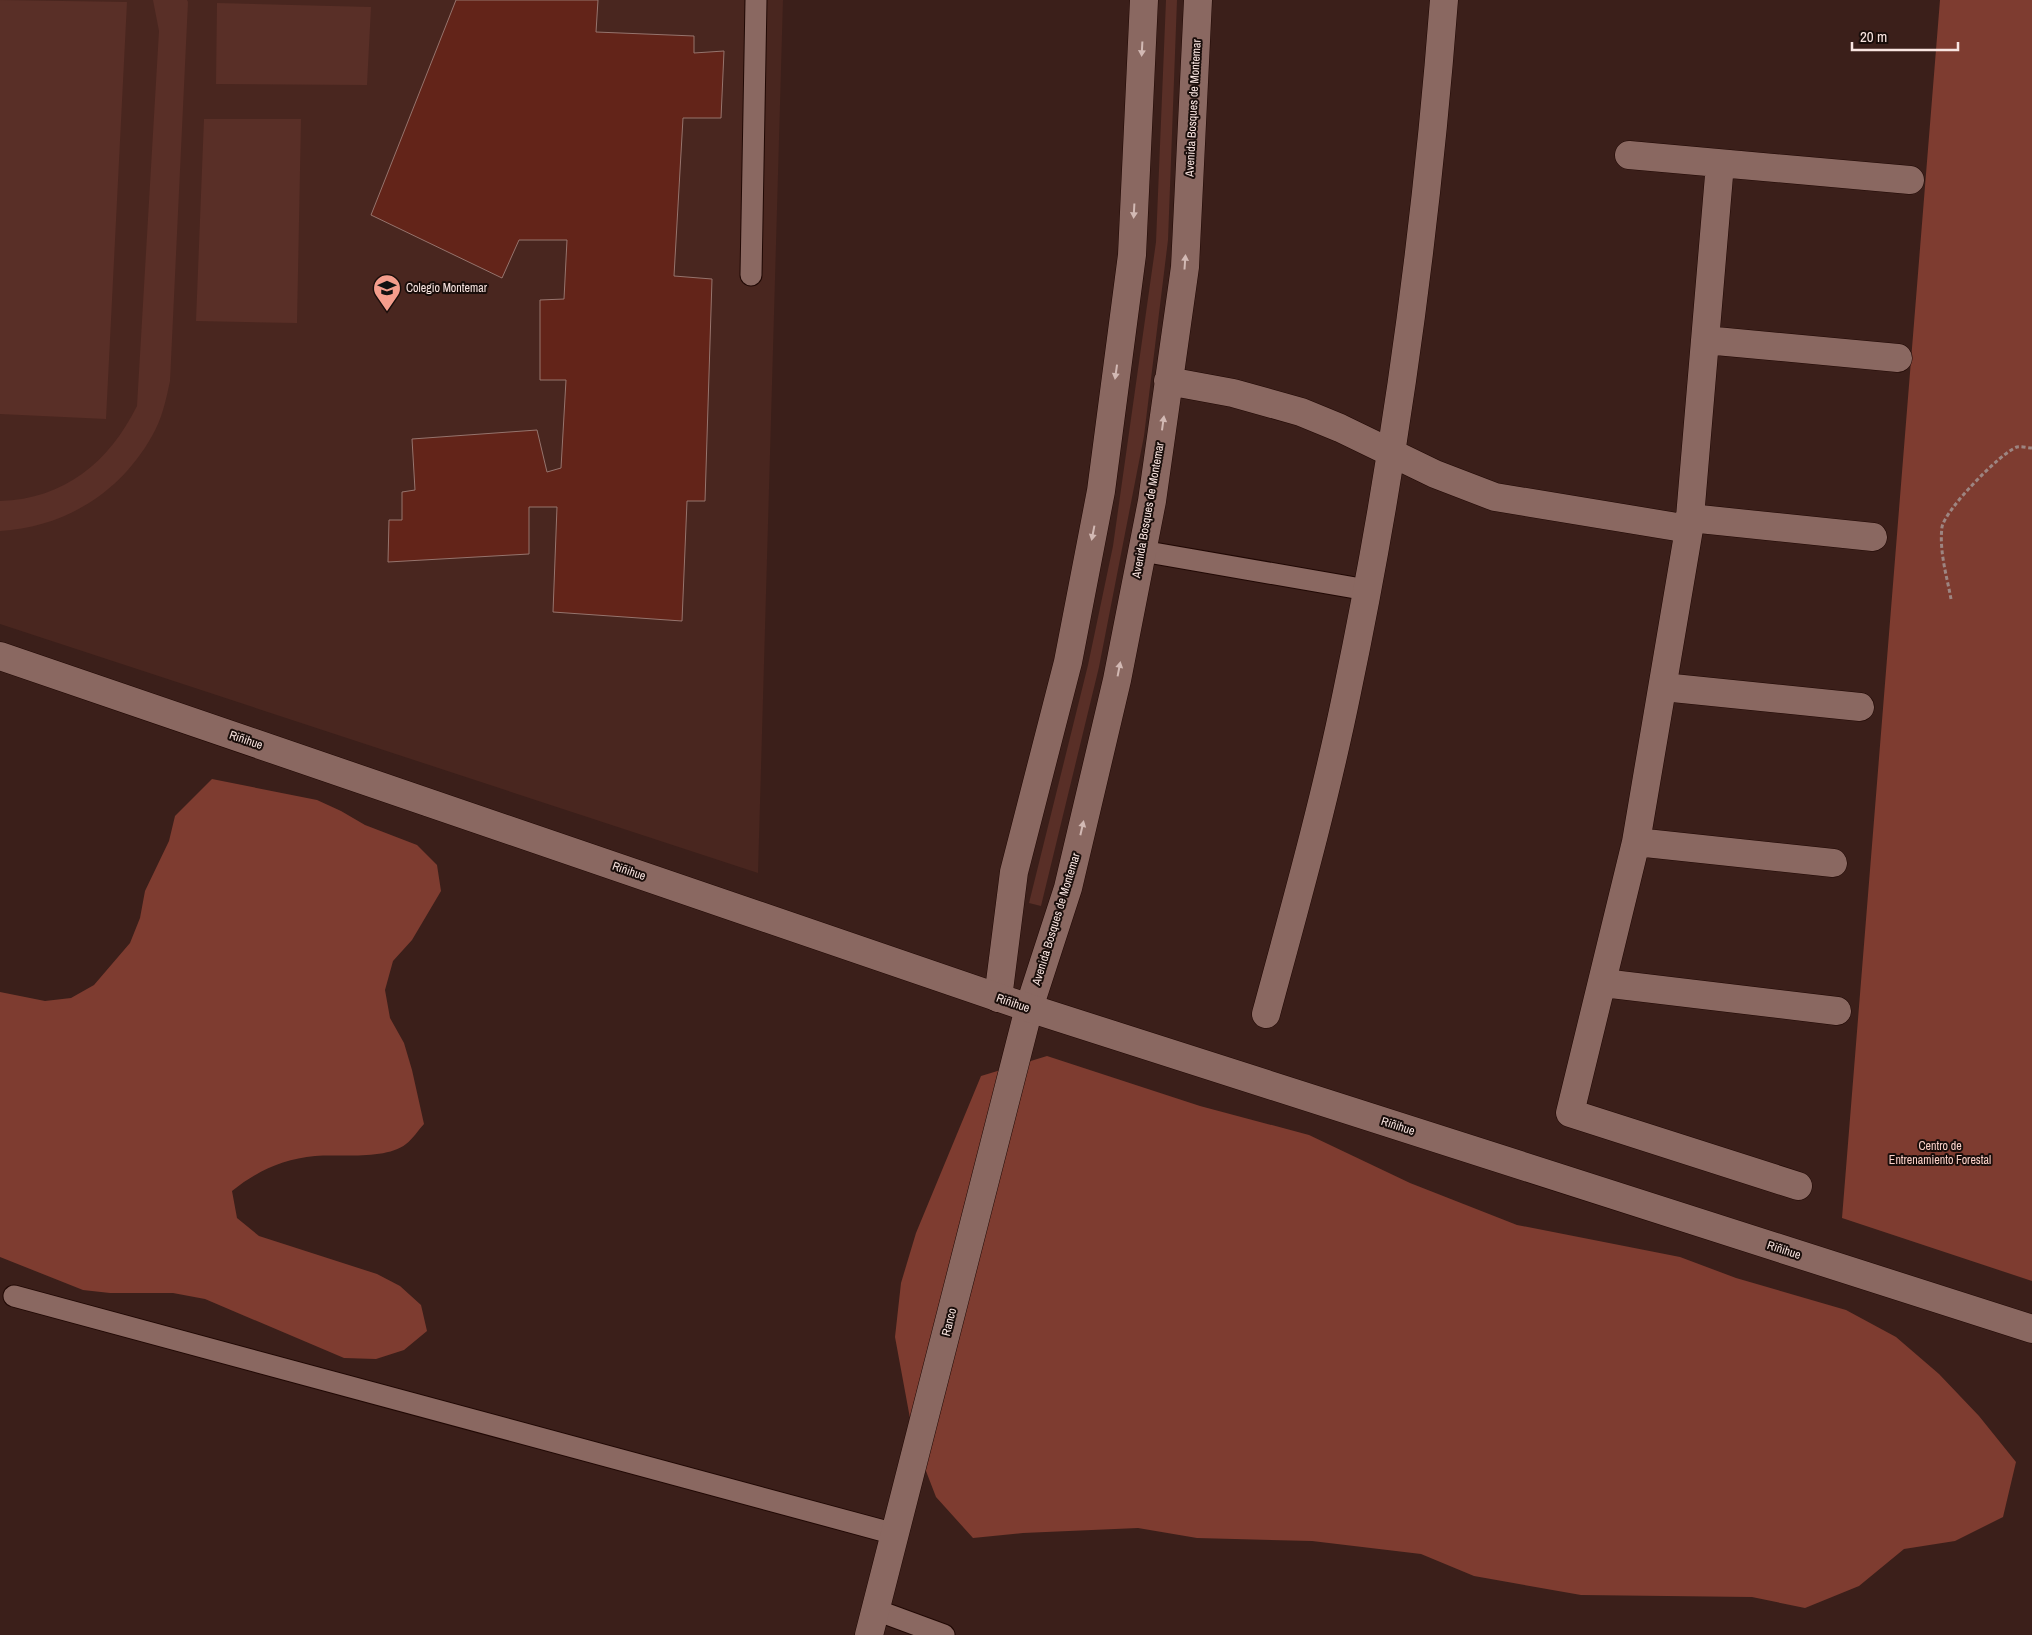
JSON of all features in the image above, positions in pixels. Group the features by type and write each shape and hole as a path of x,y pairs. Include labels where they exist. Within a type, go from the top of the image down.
{"street":[{"path":"998,998 1014,872 1068,662 1101,491 1132,254 1144,0"},
{"name":"Avenida Bosques de Montemar","path":"1029,1008 1068,888 1117,680 1152,501 1185,267 1198,0"},
{"path":"1266,1014 1311,846 1346,695 1392,455 1422,239 1444,0"},
{"path":"1629,155 1910,180"},
{"path":"1720,164 1690,523 1636,842 1570,1113 1798,1186"},
{"path":"1705,340 1898,358"},
{"path":"1168,382 1232,393 1301,412 1340,428 1392,455 1495,497 1690,523 1873,537"},
{"name":"Riñihue","path":"0,656 998,998 2032,1329"},
{"path":"1662,687 1860,707"},
{"path":"1636,842 1833,863"},
{"path":"1603,983 1837,1011"},
{"name":"Ranco","path":"872,1622 1029,1008"}],"lane":[{"path":"751,275 756,0"},
{"path":"1142,552 1367,590"},
{"path":"14,1296 895,1534"},
{"path":"872,1622 944,1635"}],"path":[{"path":"1951,599 1943,560 1942,526 1955,503 1992,465 2017,447 2032,448"}],"shaded area":[{"name":"Colegio Montemar","path":"0,0 783,0 758,873 0,624"},
{"path":"0,0 127,2 106,419 0,414"},
{"path":"153,0 187,0 188,2 170,381 163,409 152,436 139,456 107,490 68,514 24,528 0,531 0,501 23,499 45,493 65,485 82,474 113,444 137,406 159,31"},
{"path":"1166,0 1177,0 1168,240 1144,436 1099,667 1041,906 1029,903 1088,665 1113,546 1156,242"},
{"path":"217,3 371,7 367,85 216,84"},
{"path":"204,119 301,119 297,323 196,321"}],"green space":[{"name":"Centro de Entrenamiento Forestal","path":"1940,0 2032,0 2032,1281 1842,1218"},
{"path":"212,779 317,800 365,825 417,845 437,865 441,891 412,940 393,961 385,990 390,1018 404,1043 412,1070 424,1124 409,1142 397,1149 375,1154 315,1156 292,1160 261,1172 232,1191 237,1218 259,1236 377,1274 400,1286 421,1305 427,1331 404,1350 376,1359 344,1358 205,1299 173,1293 110,1293 83,1290 0,1257 0,992 45,1001 71,998 94,985 130,943 140,918 145,891 169,841 175,816"},
{"path":"1047,1056 1200,1106 1309,1135 1410,1183 1517,1225 1680,1257 1736,1278 1846,1310 1896,1337 1939,1374 1979,1416 2016,1462 2003,1517 1955,1541 1904,1549 1859,1586 1805,1608 1752,1597 1581,1595 1474,1576 1421,1554 1312,1541 1197,1538 1138,1528 1023,1533 973,1538 936,1497 914,1440 895,1337 901,1283 916,1233 981,1076"}],"building":[{"path":"456,0 598,0 596,32 694,36 694,53 724,51 721,118 683,118 674,276 712,279 705,501 687,501 682,621 553,612 557,507 529,507 529,554 388,562 389,520 402,520 402,492 415,490 412,439 537,430 547,472 561,468 566,380 540,380 540,300 564,299 567,240 519,240 502,278 371,215"}],"place":[{"name":"Colegio Montemar","path":"387,312"}]}
